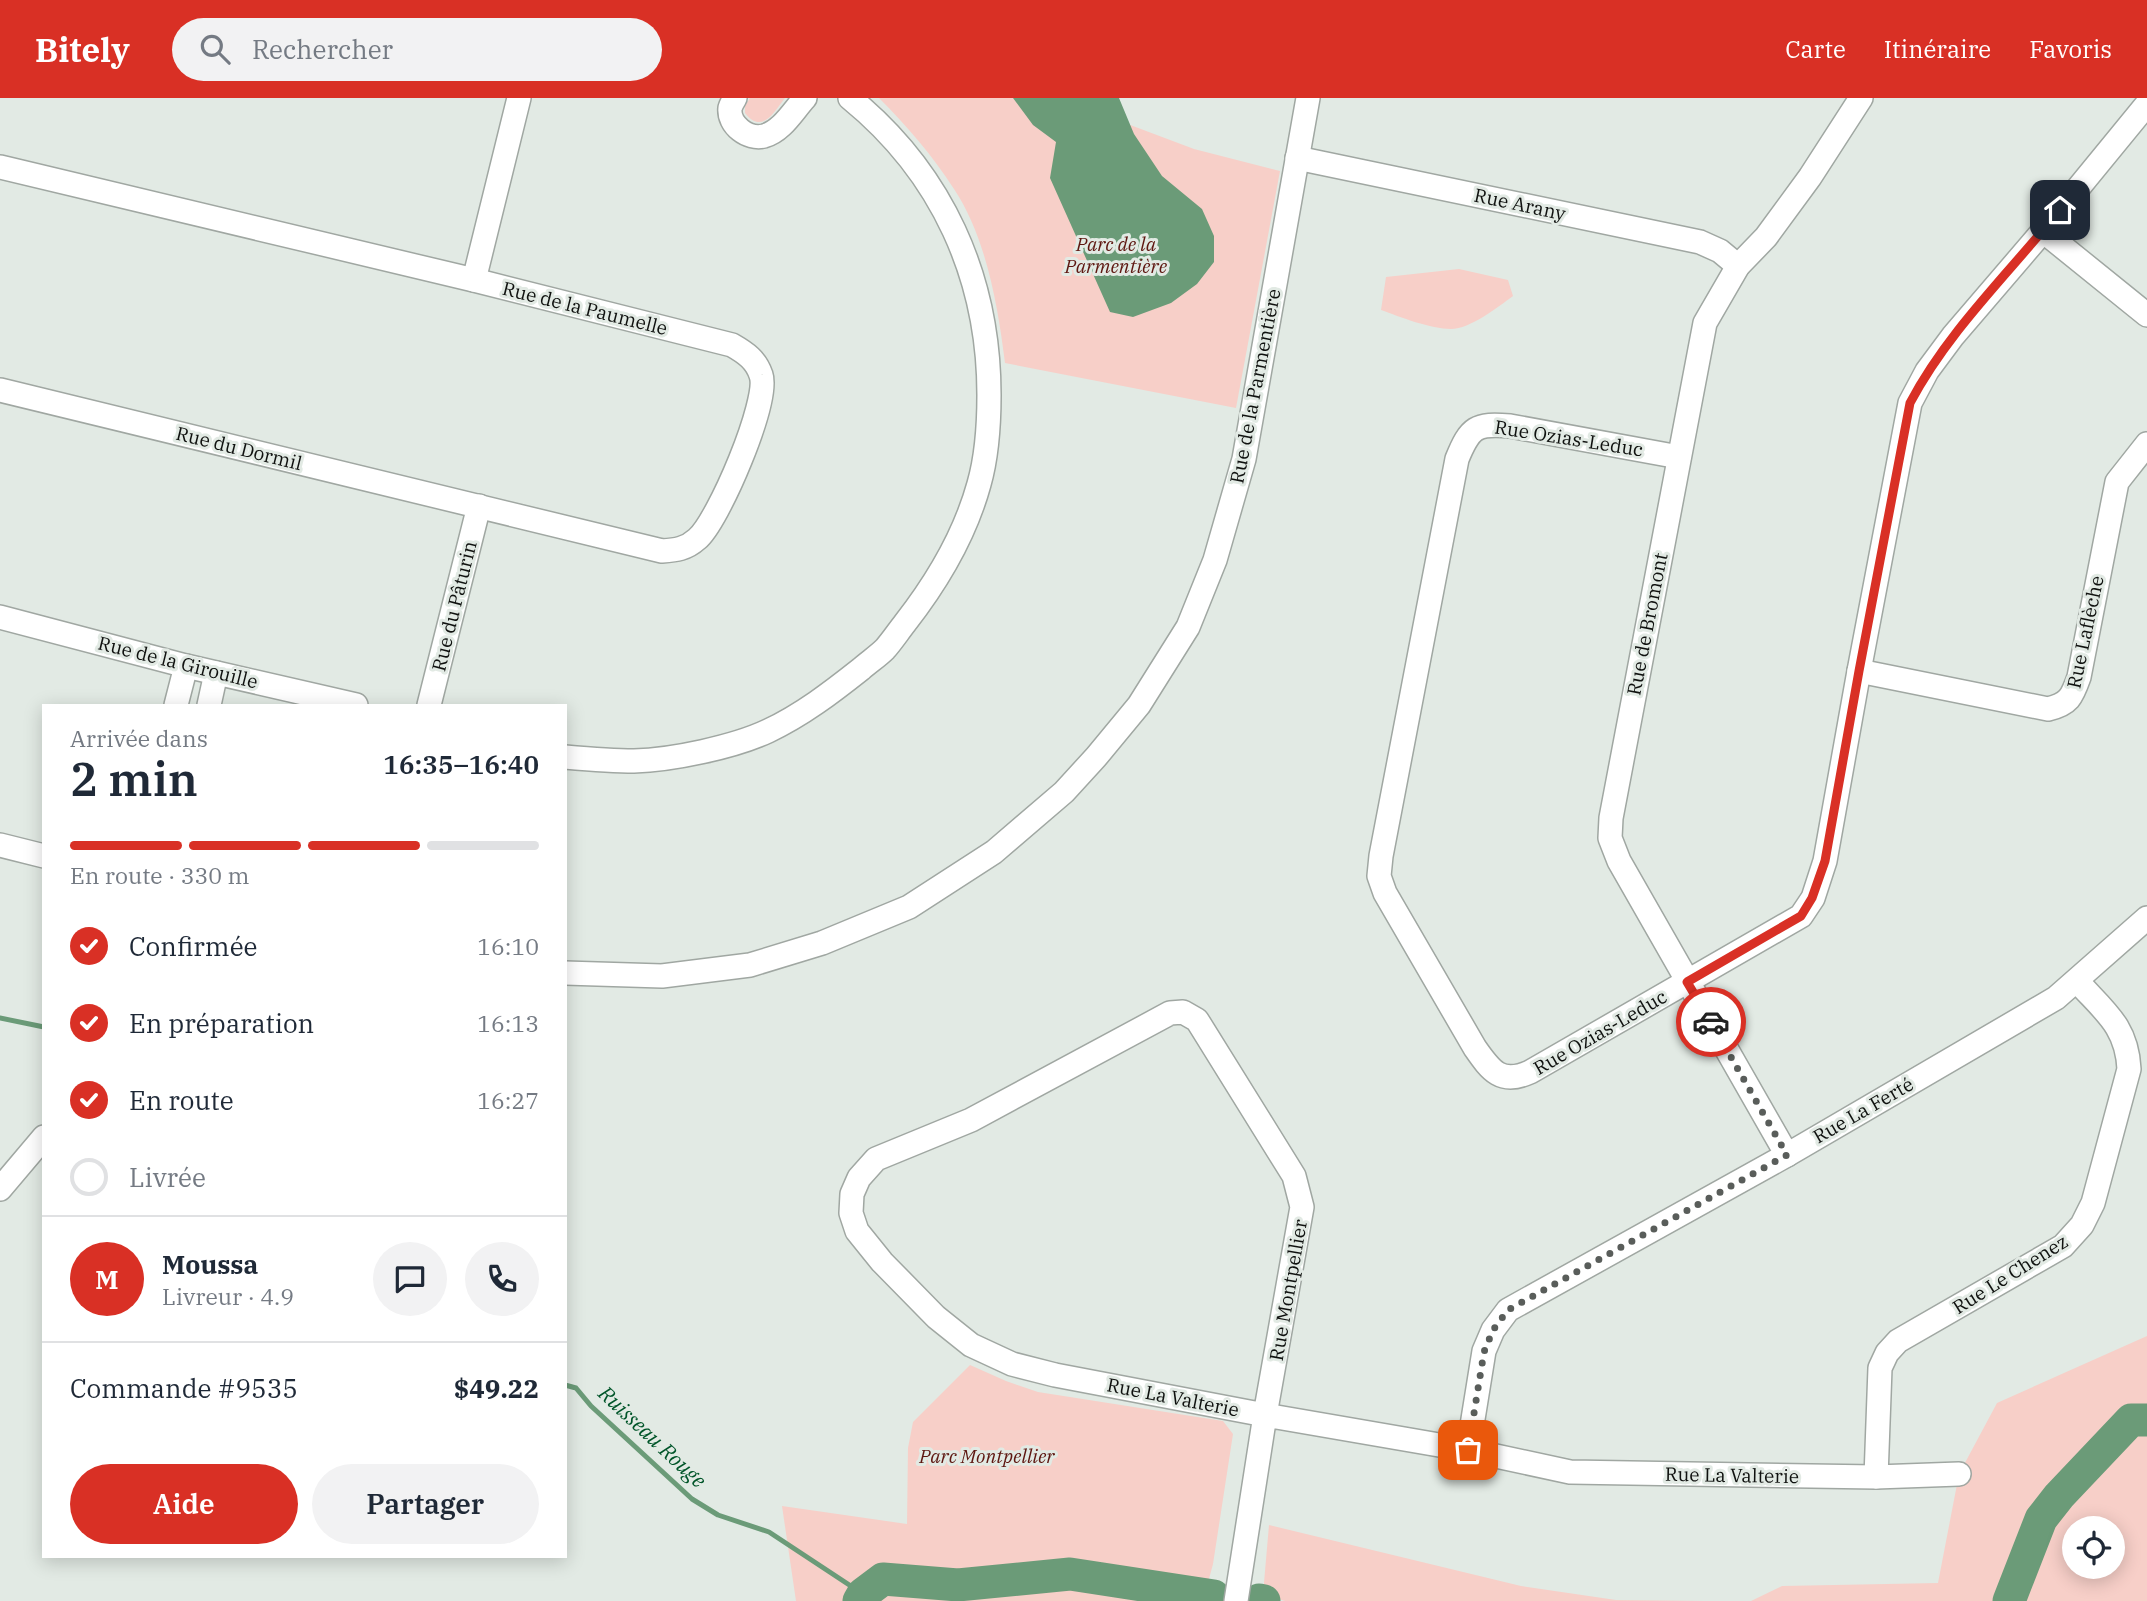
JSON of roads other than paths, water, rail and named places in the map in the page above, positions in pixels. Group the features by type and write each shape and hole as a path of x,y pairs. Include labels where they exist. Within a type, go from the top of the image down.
{"street":[{"path":"474,280 519,98"},
{"path":"735,98 730,109 734,125 747,134 762,137 779,128 804,98"},
{"path":"567,757 635,761 708,751 767,731 824,698 885,649 922,601 955,549 980,483 989,424 989,368 983,317 968,262 947,213 915,163 867,112 850,98"},
{"name":"Rue de la Parmentière","path":"567,973 650,976 675,974 750,965 822,943 909,907 994,852 1064,792 1096,757 1139,705 1188,627 1215,559 1244,459 1308,98"},
{"name":"Rue de Bromont","path":"1787,1155 1619,862 1610,838 1611,818 1705,323 1738,265 1766,237 1781,217 1861,98"},
{"name":"Rue Ozias-Leduc","path":"1679,457 1510,425 1488,424 1473,429 1457,459 1379,876 1385,893 1487,1066 1499,1074 1515,1079 1801,916 1812,898 1825,861 1910,403 1927,371 1953,336 2147,104"},
{"name":"Rue Arany","path":"1297,158 1700,242 1720,251 1738,265"},
{"name":"Rue de la Paumelle","path":"0,167 733,345 752,357 762,378 760,397 743,454 719,508 699,538 682,549 662,551 479,506"},
{"path":"2043,231 2147,315"},
{"name":"Rue du Dormil","path":"0,390 479,506"},
{"name":"Rue Laflèche","path":"1859,671 2048,709 2063,705 2074,693 2079,677 2117,482 2147,444"},
{"name":"Rue du Pâturin","path":"429,704 479,506"},
{"name":"Rue de la Girouille","path":"0,617 186,666 352,704"},
{"path":"176,704 186,666"},
{"path":"209,704 216,673"},
{"path":"0,845 42,856"},
{"name":"Rue La Ferté","path":"1468,1450 1484,1352 1493,1330 1508,1310 1787,1155 2056,998 2147,918"},
{"name":"Rue Le Chenez","path":"1876,1477 1880,1368 1886,1353 1898,1341 2063,1246 2082,1225 2093,1203 2129,1069 2128,1051 2120,1028 2077,981"},
{"name":"Rue La Valterie","path":"1184,1012 1170,1013 1154,1021 971,1120 876,1158 859,1178 852,1194 851,1213 857,1231 882,1262 936,1317 971,1345 1012,1364 1055,1375 1468,1450 1570,1472 1876,1477 1959,1474"},
{"name":"Rue Montpellier","path":"1184,1012 1197,1020 1294,1176 1302,1206 1236,1601"},
{"path":"0,1189 42,1139"}],"waterway":[{"name":"Ruisseau Rouge","path":"0,1018 42,1027"},
{"name":"Ruisseau Rouge","path":"567,1386 576,1388 591,1406 692,1499 718,1515 769,1532 863,1594"},
{"path":"2009,1601 2041,1519 2059,1496 2131,1420 2147,1420"},
{"path":"859,1601 863,1594 883,1579 958,1585 1070,1574 1214,1596"},
{"path":"1259,1600 1264,1601"}],"park label":[{"name":"Parc de la Parmentière","path":"1116,255"},
{"name":"Parc Montpellier","path":"987,1456"}]}
